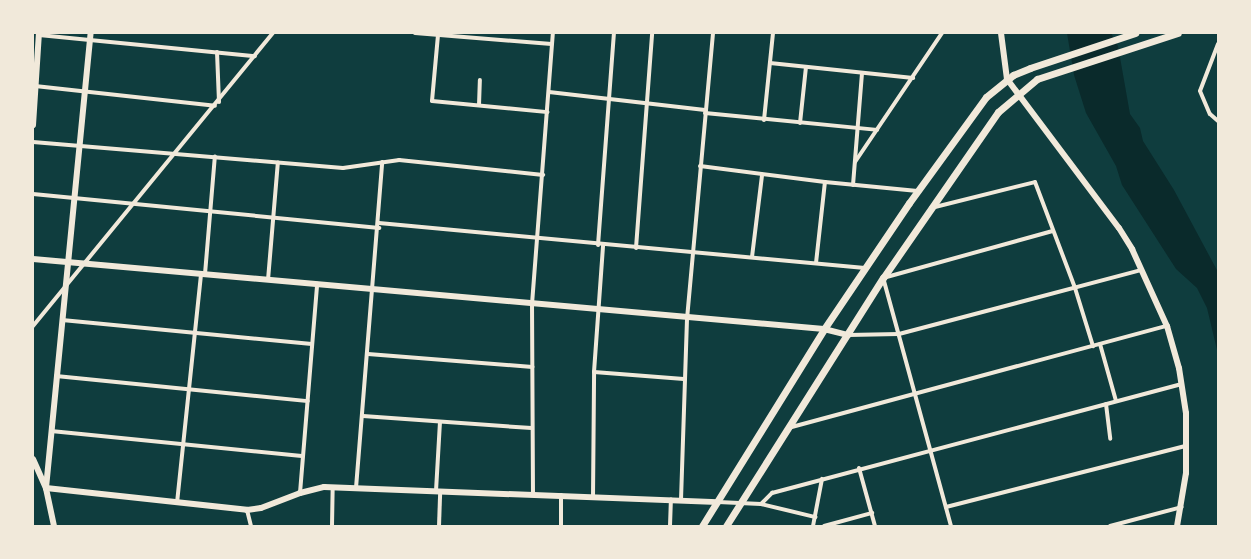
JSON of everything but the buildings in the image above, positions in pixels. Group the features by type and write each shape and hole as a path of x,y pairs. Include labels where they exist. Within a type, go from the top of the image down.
{"main road":[{"path":"702,526 824,329 918,190 973,111 986,96 1007,79 1030,68 1066,54 1135,33"},
{"path":"726,526 883,278 986,128 1016,94 1037,80 1071,67 1178,33"}],"street":[{"path":"46,488 56,376 70,262 91,33"},
{"path":"33,326 67,283 85,264 219,102 273,33"},
{"path":"415,33 552,44"},
{"path":"533,494 532,304 553,33"},
{"path":"593,496 594,372 608,99 614,33"},
{"path":"636,248 648,104 652,33"},
{"path":"681,500 687,318 713,33"},
{"path":"764,120 773,33"},
{"path":"855,162 942,33"},
{"path":"1001,33 1007,79 1016,94 1119,228 1143,270 1168,326 1182,384 1186,446 1182,507 1177,526"},
{"path":"33,125 34,86 39,34 255,56"},
{"path":"438,35 432,101 547,112"},
{"path":"1218,44 1200,91 1210,114 1218,122"},
{"path":"217,52 219,102"},
{"path":"770,63 913,78"},
{"path":"800,123 806,67"},
{"path":"853,185 862,73"},
{"path":"479,105 480,80"},
{"path":"34,86 215,106"},
{"path":"548,92 705,111 764,120 877,130"},
{"path":"33,142 343,168 399,160 543,175"},
{"path":"177,503 210,212 214,156"},
{"path":"268,280 278,162"},
{"path":"356,488 374,290 382,162"},
{"path":"700,166 824,182 918,190"},
{"path":"752,257 762,175"},
{"path":"816,263 824,182"},
{"path":"931,208 1035,182 1074,288 1092,346"},
{"path":"33,194 378,228"},
{"path":"379,223 600,245 865,268"},
{"path":"951,526 916,392 883,278 1053,231"},
{"path":"33,259 824,329 848,335 899,334 1143,270"},
{"path":"300,493 318,284"},
{"path":"62,320 312,344"},
{"path":"786,429 916,392 1168,326"},
{"path":"1100,344 1116,401"},
{"path":"368,354 532,367"},
{"path":"594,372 684,379"},
{"path":"56,376 308,401"},
{"path":"761,504 772,493 859,468 1182,384"},
{"path":"1106,404 1110,439"},
{"path":"363,416 532,428"},
{"path":"439,526 438,491 440,422"},
{"path":"51,431 302,456"},
{"path":"946,507 1186,446"},
{"path":"33,459 46,488 54,526"},
{"path":"859,468 875,526"},
{"path":"813,526 822,479"},
{"path":"46,488 248,510 261,508 300,493 333,487 593,496 761,504 815,517"},
{"path":"332,526 333,487"},
{"path":"561,495 561,526"},
{"path":"670,526 671,500"},
{"path":"1110,526 1182,507"},
{"path":"248,510 250,526"},
{"path":"824,526 872,512"}],"water":[{"path":"1067,33 1111,33 1118,46 1130,114 1140,128 1143,141 1174,190 1218,272 1218,354 1207,308 1197,288 1176,269 1122,185 1116,166 1086,113 1074,75"}]}
